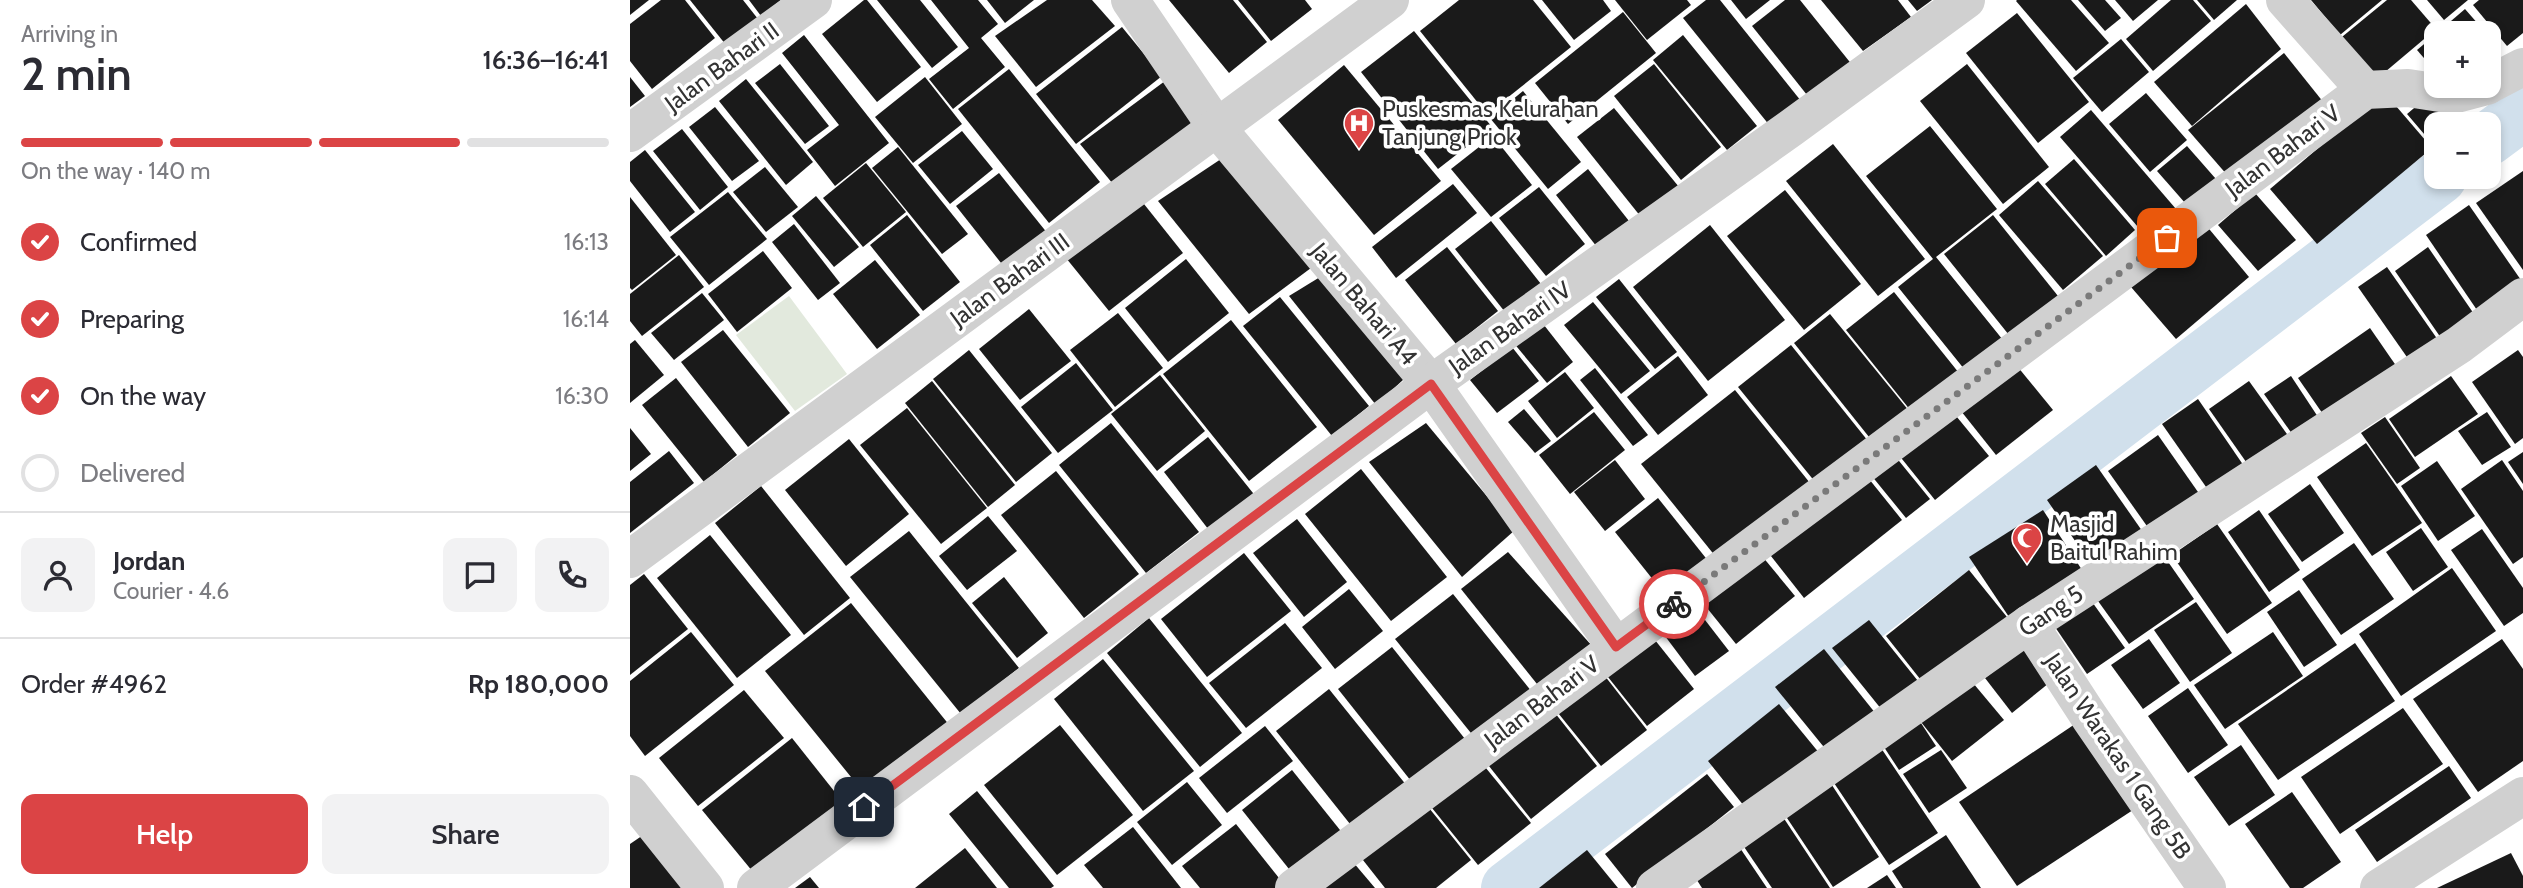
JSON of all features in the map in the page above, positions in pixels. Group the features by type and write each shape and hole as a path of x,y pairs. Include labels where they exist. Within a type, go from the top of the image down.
{"street":[{"name":"Jalan Bahari II","path":"630,133 813,0"},
{"name":"Jalan Bahari A4","path":"1130,0 1217,128 1431,384 1616,647"},
{"name":"Jalan Bahari III","path":"630,559 1390,0"},
{"name":"Jalan Bahari IV","path":"755,888 1431,384 1966,0"},
{"path":"2285,0 2365,90"},
{"name":"Jalan Bahari V","path":"2501,78 2523,67"},
{"name":"Jalan Bahari V","path":"1294,888 2365,90 2408,88 2424,90"},
{"name":"Gang 5","path":"1655,888 2029,624 2459,345 2523,297"},
{"name":"Jalan Warakas 1 Gang 5B","path":"2029,624 2207,888"},
{"path":"630,794 705,888"},
{"path":"2379,888 2519,809"}],"shaded area":[{"path":"789,296 847,374 795,411 736,335"}],"building":[{"path":"630,0 649,0 630,15"},
{"path":"661,0 685,0 715,38 652,89 630,61 630,24"},
{"path":"690,0 743,0 758,19 726,45"},
{"path":"749,0 781,0 761,16"},
{"path":"867,0 921,67 877,102 822,34"},
{"path":"877,0 920,0 958,47 932,68"},
{"path":"931,0 978,0 998,24 981,38 1005,67 953,109 929,79 969,48"},
{"path":"987,0 1034,0 1005,23"},
{"path":"1047,0 1092,0 1115,26 1036,87 995,36"},
{"path":"1169,0 1233,0 1267,42 1229,73"},
{"path":"1238,0 1305,0 1312,9 1271,41"},
{"path":"1459,0 1533,0 1571,47 1487,114 1420,31"},
{"path":"1542,0 1603,0 1611,11 1574,40"},
{"path":"1615,0 1687,0 1691,5 1647,40"},
{"path":"1706,0 1720,0 1801,101 1770,126 1683,18"},
{"path":"1731,0 1770,0 1746,19"},
{"path":"1785,0 1800,0 1853,66 1811,100 1752,26"},
{"path":"1821,0 1898,0 1911,17 1863,51"},
{"path":"1908,0 1932,0 1917,11"},
{"path":"2017,0 2071,0 2109,43 2076,71"},
{"path":"2078,0 2105,0 2121,18 2105,31"},
{"path":"2115,0 2158,0 2133,21"},
{"path":"2171,0 2193,0 2211,21 2153,71 2126,39"},
{"path":"2197,0 2237,0 2214,20"},
{"path":"2311,0 2382,0 2340,35"},
{"path":"2387,0 2411,0 2429,21 2424,21 2424,39 2372,83 2337,41"},
{"path":"2427,0 2468,0 2444,20"},
{"path":"2479,0 2523,0 2523,33 2507,46 2501,39 2501,21 2486,21 2473,5"},
{"path":"2246,4 2281,49 2192,126 2154,82"},
{"path":"2465,9 2476,21 2451,21"},
{"path":"1623,12 1656,53 1568,124 1535,83"},
{"path":"2017,13 2089,102 2038,143 1966,53"},
{"path":"1122,27 1162,76 1076,144 1036,94"},
{"path":"1414,31 1492,127 1438,169 1361,72"},
{"path":"804,35 889,143 835,186 807,150 839,125 782,53"},
{"path":"1683,35 1757,126 1727,150 1653,60"},
{"path":"2121,39 2149,72 2102,112 2073,78"},
{"path":"2424,44 2424,58 2417,50"},
{"path":"2284,53 2328,108 2235,184 2188,130"},
{"path":"780,64 829,126 805,144 755,83"},
{"path":"1654,64 1721,147 1681,180 1614,96"},
{"path":"1967,64 2049,167 2003,204 1920,101"},
{"name":"Puskesmas Kelurahan Tanjung Priok","path":"1344,65 1441,181 1374,235 1278,120"},
{"path":"1009,69 1100,182 1049,223 958,109"},
{"path":"630,77 645,96 630,107"},
{"path":"925,77 962,124 913,163 875,117"},
{"path":"746,79 813,162 786,185 719,101"},
{"path":"1165,81 1196,120 1113,184 1080,144"},
{"path":"1523,91 1581,162 1548,189 1490,118"},
{"path":"2384,92 2424,139 2424,155 2317,244 2270,189"},
{"path":"2146,93 2187,140 2150,172 2109,124"},
{"path":"2426,98 2437,98 2449,112 2424,112 2424,134 2407,114"},
{"path":"715,107 759,161 732,181 689,127"},
{"path":"1614,108 1679,187 1641,217 1577,137"},
{"path":"2091,110 2182,216 2151,242 2060,137"},
{"path":"1930,126 1997,209 1936,257 2011,350 1973,380 1898,287 1933,259 1866,176"},
{"path":"682,129 728,187 700,210 653,151"},
{"path":"962,131 993,169 950,204 918,165"},
{"path":"1493,136 1532,185 1491,217 1451,169"},
{"path":"1833,144 1925,259 1878,296 1786,181"},
{"path":"2187,146 2223,187 2193,212 2157,171"},
{"path":"898,147 968,234 942,254 872,168"},
{"path":"645,150 695,212 670,232 630,181 630,162"},
{"path":"1221,159 1315,265 1249,314 1158,201"},
{"path":"2074,159 2135,230 2106,256 2045,184"},
{"path":"866,163 906,212 863,247 823,198"},
{"path":"765,167 798,207 766,232 733,192"},
{"path":"1588,169 1629,221 1597,247 1556,195"},
{"path":"2523,171 2523,270 2476,203 2497,189 2501,189 2501,186"},
{"path":"999,173 1048,234 1005,268 956,206"},
{"path":"2038,181 2103,256 2063,290 1999,215"},
{"path":"1453,184 1477,213 1396,278 1372,247"},
{"path":"1539,187 1585,244 1546,276 1499,218"},
{"path":"1785,190 1861,284 1804,330 1727,236"},
{"path":"728,192 767,239 709,285 670,237"},
{"path":"2255,193 2296,240 2258,271 2218,225"},
{"path":"816,196 859,247 834,267 792,216"},
{"path":"630,197 676,255 632,290 630,288"},
{"path":"1140,199 1183,253 1109,311 1066,258"},
{"path":"2469,205 2523,283 2479,313 2426,235"},
{"path":"907,215 960,282 923,311 870,245"},
{"path":"1993,215 2066,306 2017,345 1944,254"},
{"path":"1491,221 1541,284 1505,312 1455,249"},
{"path":"794,224 840,283 818,300 772,242"},
{"path":"2205,224 2249,277 2176,339 2131,287"},
{"path":"1710,225 1785,320 1708,381 1633,287"},
{"path":"1447,247 1498,311 1456,344 1405,280"},
{"path":"2428,247 2474,314 2441,338 2395,271"},
{"path":"763,251 792,288 737,332 708,294"},
{"path":"679,255 704,287 642,336 630,321 630,294"},
{"path":"1186,259 1229,313 1168,362 1125,308"},
{"path":"875,260 920,315 877,349 833,294"},
{"path":"2387,267 2438,340 2409,360 2358,287"},
{"path":"1320,277 1404,379 1376,405 1289,296"},
{"path":"1619,279 1677,352 1655,369 1596,297"},
{"path":"1894,292 1967,383 1919,421 1846,330"},
{"path":"702,293 724,320 674,360 651,333"},
{"path":"1280,297 1369,406 1332,436 1243,326"},
{"path":"1593,302 1650,371 1621,394 1564,325"},
{"path":"1029,309 1071,361 1020,400 979,349"},
{"path":"1118,313 1163,368 1115,407 1070,350"},
{"path":"1830,314 1914,417 1877,447 1794,343"},
{"path":"1231,320 1317,427 1249,481 1163,374"},
{"path":"1540,320 1573,362 1547,383 1512,341"},
{"path":"2370,328 2399,370 2327,420 2298,378"},
{"path":"723,330 790,413 748,447 681,362"},
{"path":"635,340 664,375 630,403 630,344"},
{"path":"1791,345 1872,446 1820,488 1738,387"},
{"path":"1512,347 1539,381 1497,413 1470,380"},
{"path":"969,350 1052,453 1016,482 933,379"},
{"path":"2518,350 2523,357 2523,438 2515,444 2472,382"},
{"path":"1678,356 1708,395 1658,435 1627,397"},
{"path":"1076,363 1113,410 1058,453 1021,407"},
{"path":"2017,366 2053,410 1996,455 1961,411"},
{"path":"1595,368 1648,435 1633,446 1580,380"},
{"path":"1565,372 1594,408 1557,438 1528,401"},
{"path":"1160,375 1205,431 1157,471 1111,414"},
{"path":"2291,376 2322,423 2297,441 2264,394"},
{"path":"2451,376 2478,414 2415,457 2389,419"},
{"path":"676,378 737,455 704,482 642,405"},
{"path":"932,381 1015,485 988,507 905,403"},
{"path":"2249,381 2292,441 2251,469 2209,409"},
{"path":"1735,390 1814,488 1720,562 1641,464"},
{"path":"2198,399 2246,469 2211,494 2162,424"},
{"path":"907,408 987,508 941,544 860,445"},
{"path":"1524,409 1551,441 1535,453 1508,422"},
{"path":"1952,411 1989,456 1935,500 1898,454"},
{"path":"1594,412 1625,450 1570,494 1539,455"},
{"path":"2487,412 2511,447 2482,465 2458,431"},
{"path":"2385,417 2420,468 2397,484 2361,433"},
{"path":"1111,423 1199,532 1146,573 1059,465"},
{"path":"1426,423 1515,530 1462,577 1369,462"},
{"path":"630,428 651,454 630,471"},
{"path":"2158,435 2205,502 2154,536 2108,471"},
{"path":"1208,437 1257,498 1212,534 1164,472"},
{"path":"849,439 909,514 846,566 785,490"},
{"path":"2366,443 2422,523 2372,556 2317,477"},
{"path":"669,451 694,483 630,533 630,482"},
{"path":"2523,452 2523,484 2508,462"},
{"path":"1895,456 1930,499 1906,518 1871,475"},
{"path":"1615,460 1645,499 1605,531 1574,492"},
{"path":"2502,460 2523,491 2523,557 2513,564 2461,489"},
{"path":"2437,461 2475,516 2438,541 2401,486"},
{"path":"2096,465 2145,535 2095,570 2047,500"},
{"path":"1361,469 1447,577 1391,621 1305,514"},
{"path":"1056,471 1139,574 1084,618 1001,515"},
{"path":"1865,474 1902,520 1804,598 1767,551"},
{"path":"2310,484 2344,533 2302,562 2268,514"},
{"path":"761,486 850,598 804,635 715,523"},
{"path":"1658,498 1713,567 1670,601 1615,532"},
{"name":"Masjid Baitul Rahim","path":"2043,510 2084,573 2011,620 1969,557"},
{"path":"2259,510 2300,570 2269,592 2228,532"},
{"path":"988,516 1017,551 967,590 939,556"},
{"path":"1297,519 1347,582 1304,617 1253,553"},
{"path":"2217,524 2272,603 2227,634 2172,555"},
{"path":"2421,528 2448,567 2413,591 2386,552"},
{"path":"2482,529 2523,588 2523,613 2504,626 2451,550"},
{"path":"909,531 1019,668 961,714 850,577"},
{"path":"710,535 791,635 737,678 657,578"},
{"path":"2354,543 2394,599 2341,635 2302,579"},
{"path":"1508,552 1593,647 1541,689 1461,589"},
{"path":"1244,553 1291,611 1207,677 1161,619"},
{"path":"1762,556 1795,596 1736,644 1703,603"},
{"path":"2164,556 2194,599 2129,644 2098,601"},
{"path":"2452,568 2496,631 2401,696 2359,634"},
{"path":"1969,570 2011,622 1928,689 1886,636"},
{"path":"644,574 688,629 630,675 630,585"},
{"path":"1004,577 1048,633 1017,658 972,603"},
{"path":"1349,589 1383,631 1335,669 1302,627"},
{"path":"2299,590 2337,645 2304,667 2267,612"},
{"path":"1453,594 1536,697 1479,743 1395,639"},
{"path":"2090,599 2125,648 2087,674 2053,624"},
{"path":"2196,602 2232,653 2190,682 2154,630"},
{"path":"851,603 950,726 864,793 765,671"},
{"path":"1695,607 1729,651 1695,676 1662,632"},
{"path":"1149,618 1242,733 1200,767 1107,653"},
{"path":"1869,620 1922,686 1886,715 1832,648"},
{"path":"1285,623 1322,668 1246,728 1209,683"},
{"path":"691,632 734,685 645,756 630,736 630,681"},
{"path":"2273,632 2303,676 2225,729 2194,685"},
{"path":"1651,635 1694,689 1647,726 1604,672"},
{"path":"2149,639 2180,683 2143,709 2111,665"},
{"path":"2502,639 2523,669 2523,761 2478,792 2413,699"},
{"path":"2355,643 2395,701 2278,780 2238,724"},
{"path":"2026,646 2054,679 2012,713 1985,678"},
{"path":"1392,647 1469,744 1415,786 1338,689"},
{"path":"1824,649 1880,719 1832,757 1775,687"},
{"path":"1103,659 1194,771 1143,811 1054,699"},
{"path":"1601,671 1647,730 1601,766 1554,708"},
{"path":"1968,677 2004,720 1952,761 1917,717"},
{"path":"2188,688 2228,745 2188,773 2148,716"},
{"path":"1329,689 1407,786 1354,829 1276,731"},
{"path":"744,690 784,738 698,806 659,758"},
{"path":"1779,704 1820,754 1748,811 1708,761"},
{"path":"1551,708 1597,766 1531,819 1485,761"},
{"path":"2403,708 2443,764 2340,834 2301,777"},
{"path":"1919,720 1936,746 1899,770 1882,744"},
{"path":"2078,722 2133,810 2017,886 1959,802"},
{"path":"1060,725 1133,815 1057,875 984,785"},
{"path":"1265,726 1293,761 1227,813 1199,778"},
{"path":"792,738 842,801 753,872 702,810"},
{"path":"1877,742 1938,833 1889,865 1828,774"},
{"path":"2241,745 2275,795 2229,826 2194,777"},
{"path":"1941,750 1967,788 1929,813 1903,774"},
{"path":"1481,762 1531,823 1478,865 1428,803"},
{"path":"2449,766 2471,798 2377,862 2355,830"},
{"path":"1292,770 1344,835 1293,874 1242,810"},
{"path":"1707,774 1734,807 1632,888 1605,854"},
{"path":"1826,776 1879,857 1833,887 1779,806"},
{"path":"1187,782 1222,825 1172,865 1137,822"},
{"path":"977,791 1054,886 1009,888 949,814"},
{"path":"2292,792 2341,862 2303,888 2290,888 2245,824"},
{"path":"1425,803 1471,860 1436,888 1385,888 1359,855"},
{"path":"1779,811 1830,888 1772,888 1738,838"},
{"path":"1236,824 1283,883 1277,888 1200,888 1182,866"},
{"path":"1133,827 1181,888 1103,888 1084,865"},
{"path":"649,831 694,888 630,888 630,844"},
{"path":"1946,835 1981,888 1903,888 1892,871"},
{"path":"1738,845 1767,888 1702,888 1693,874"},
{"path":"965,848 997,888 915,888"},
{"path":"1587,850 1618,888 1539,888"},
{"path":"2511,853 2523,876 2523,888 2437,888"},
{"path":"1353,862 1375,888 1318,888"},
{"path":"1887,875 1896,888 1867,888"},
{"path":"810,877 819,888 795,888"}],"waterway":[{"path":"2501,129 2523,113"},
{"path":"1508,888 2424,189"}],"way so far":[{"path":"1674,604 2167,238"}],"place":[{"name":"Puskesmas Kelurahan Tanjung Priok","path":"1359,150"},
{"name":"Masjid Baitul Rahim","path":"2027,565"}],"route":[{"path":"864,807 1431,384 1616,647 1674,604"}]}
